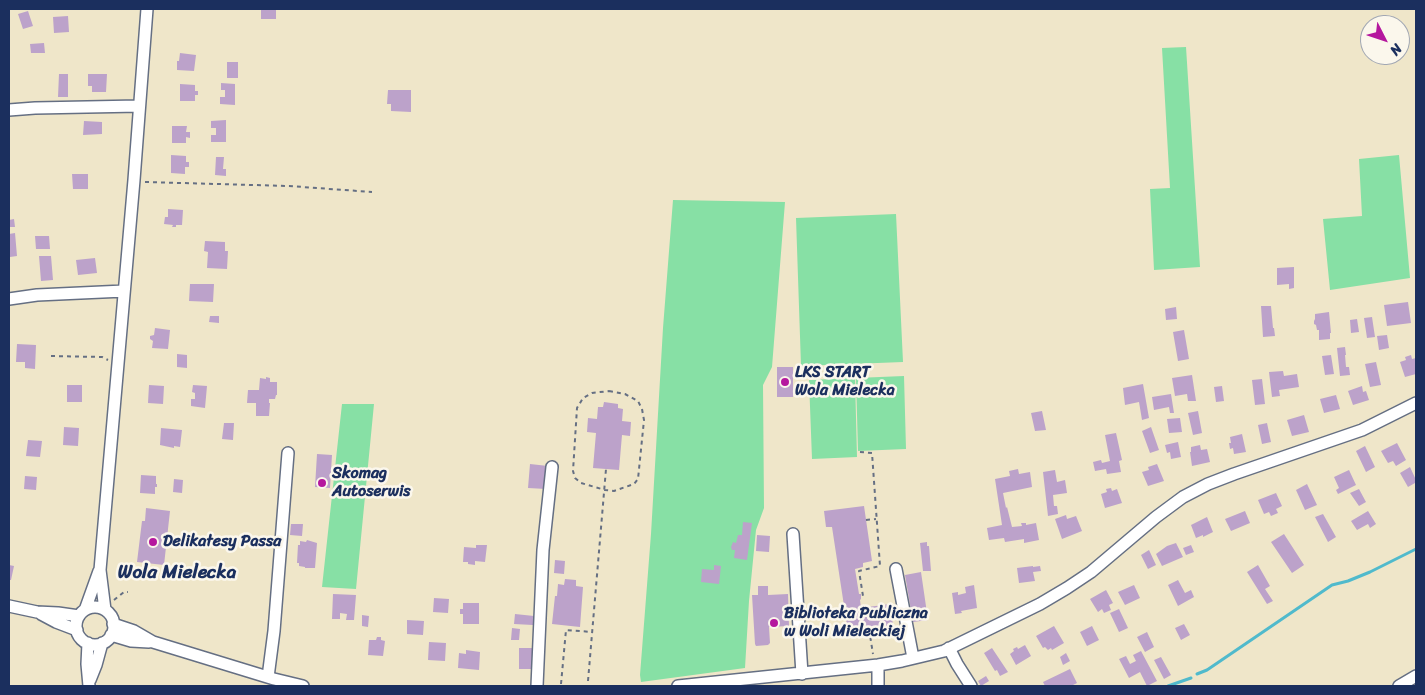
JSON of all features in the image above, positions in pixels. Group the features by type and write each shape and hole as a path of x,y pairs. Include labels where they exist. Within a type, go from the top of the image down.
{"street":[{"path":"105,610 100,570 147,9"},
{"path":"9,110 139,106"},
{"path":"9,299 37,295 124,291"},
{"path":"678,686 802,674 876,660 913,658 949,648 1040,604 1067,588 1091,572 1156,517 1183,497 1208,484 1234,474 1362,430 1416,403"},
{"path":"272,681 274,631 288,453"},
{"path":"537,686 543,550 552,467"},
{"path":"793,534 802,674"},
{"path":"896,569 913,658"},
{"path":"100,570 82,613 76,622 80,637 88,643 102,643"},
{"path":"9,606 37,612 58,613 82,613 95,607 105,610 111,616 112,629 102,643 90,684"},
{"path":"37,612 77,630"},
{"path":"112,629 131,641 154,642 272,681 304,686"},
{"path":"88,643 87,664 90,684"},
{"path":"949,648 971,686"},
{"path":"876,660 878,686"},
{"path":"1399,686 1416,676"}],"path":[{"path":"134,180 145,182 289,186 372,192"},
{"path":"51,356 102,357 118,365"},
{"path":"609,391 624,394 638,401 644,420 638,479 634,484 620,489 614,491 605,490 581,483 575,478 573,471 577,408 583,398 592,393 609,391"},
{"path":"860,452 872,453 880,566 858,571 863,596 861,597"},
{"path":"588,681 606,469"},
{"path":"866,520 876,519"},
{"path":"114,600 124,592 128,592"},
{"path":"869,629 876,660"},
{"path":"561,684 566,630 592,632"}],"green space":[{"path":"1186,47 1200,267 1154,270 1150,189 1170,188 1162,48"},
{"path":"1399,155 1410,278 1330,290 1323,219 1362,216 1359,159"},
{"path":"673,200 785,202 772,367 763,385 764,508 756,530 745,668 641,682 663,328"},
{"path":"896,214 903,362 801,366 796,218"},
{"path":"904,376 906,449 858,451 856,378"},
{"path":"855,378 857,457 812,459 809,380"},
{"path":"342,404 374,404 356,589 322,587"}],"building":[{"path":"261,9 276,9 276,19 261,19"},
{"path":"28,11 33,26 23,29 18,14"},
{"path":"68,16 69,32 54,33 53,17"},
{"path":"44,43 45,53 31,53 30,44"},
{"path":"180,53 196,55 194,71 177,70 177,61 179,61"},
{"path":"227,62 238,62 238,78 227,78"},
{"path":"59,74 68,74 68,97 58,97"},
{"path":"88,74 107,74 106,92 92,92 92,86 88,86"},
{"path":"221,83 235,84 235,105 220,104 220,97 225,97 225,90 221,90"},
{"path":"180,84 195,85 195,91 198,91 198,95 195,95 195,101 180,101"},
{"path":"388,90 411,90 411,112 391,111 391,104 387,104"},
{"path":"226,120 226,142 211,142 211,135 216,135 216,128 211,128 211,121"},
{"path":"84,121 102,122 102,134 83,135"},
{"path":"172,126 187,126 186,132 190,132 190,138 186,137 186,143 172,143"},
{"path":"171,155 186,156 186,162 189,162 189,167 185,167 185,174 171,173"},
{"path":"216,157 224,157 223,169 226,169 226,176 215,175"},
{"path":"72,174 88,174 88,189 73,189"},
{"path":"168,209 183,210 182,225 172,227 173,225 164,224 165,217 168,217"},
{"path":"14,219 15,227 9,227 9,220"},
{"path":"15,233 17,256 10,257 9,234"},
{"path":"35,236 49,236 50,249 36,249"},
{"path":"205,241 225,242 225,251 228,251 227,269 207,268 208,252 204,251"},
{"path":"39,256 51,256 53,280 41,281"},
{"path":"95,258 97,273 78,275 76,260"},
{"path":"1294,267 1294,288 1289,289 1289,284 1277,285 1277,268"},
{"path":"190,284 214,284 213,302 189,301"},
{"path":"1408,302 1411,323 1387,326 1384,305"},
{"path":"1261,306 1271,306 1275,336 1263,337"},
{"path":"1176,307 1177,319 1166,320 1165,309"},
{"path":"1329,312 1330,339 1319,340 1319,330 1317,330 1314,324 1315,314"},
{"path":"210,316 219,316 219,323 209,322"},
{"path":"1372,317 1375,337 1367,338 1364,318"},
{"path":"1357,319 1359,332 1351,333 1350,320"},
{"path":"155,328 170,330 168,349 152,348 153,341 150,339 150,336 154,335"},
{"path":"1184,330 1189,359 1178,361 1173,332"},
{"path":"1387,335 1389,348 1379,350 1377,336"},
{"path":"17,344 36,345 35,369 25,368 25,362 16,362"},
{"path":"1345,347 1346,367 1349,367 1350,375 1340,376 1337,348"},
{"path":"177,354 187,355 187,368 177,367"},
{"path":"1331,355 1334,374 1325,375 1322,356"},
{"path":"1411,355 1412,359 1416,358 1416,374 1405,377 1400,362 1406,360 1405,357"},
{"path":"1376,362 1381,385 1370,387 1365,364"},
{"name":"LKS START Wola Mielecka","path":"777,367 793,367 793,397 777,397"},
{"path":"1283,371 1284,376 1297,374 1299,387 1279,390 1280,396 1272,397 1269,372"},
{"path":"1192,375 1196,401 1188,401 1187,394 1175,396 1172,378"},
{"path":"266,377 270,378 270,382 277,382 277,395 275,399 269,399 269,416 256,416 256,403 247,403 248,390 259,390 260,378 266,379"},
{"path":"1262,379 1265,404 1255,405 1252,380"},
{"path":"1143,384 1149,418 1142,420 1139,402 1125,405 1123,388"},
{"path":"67,385 82,385 82,402 67,402"},
{"path":"149,385 164,386 163,404 148,403"},
{"path":"193,385 207,386 205,408 191,406 191,399 195,399 195,393 192,392"},
{"path":"1222,386 1224,401 1216,402 1214,387"},
{"path":"1362,386 1363,392 1366,391 1369,400 1353,405 1348,391"},
{"path":"1171,394 1174,413 1170,413 1169,407 1154,410 1152,397"},
{"path":"1336,395 1340,409 1324,413 1320,399"},
{"path":"604,402 618,404 618,408 623,409 622,421 631,422 630,436 622,435 619,470 593,468 596,433 587,432 588,418 597,419 598,407 603,407"},
{"path":"1042,411 1046,430 1035,431 1031,413"},
{"path":"1198,411 1202,433 1193,435 1188,413"},
{"path":"1304,415 1309,432 1292,436 1287,420"},
{"path":"1180,418 1182,432 1169,433 1167,419"},
{"path":"224,423 234,423 233,440 222,439"},
{"path":"1267,423 1271,442 1262,444 1258,425"},
{"path":"64,427 79,428 78,446 63,445"},
{"path":"1151,427 1159,450 1150,453 1142,431"},
{"path":"161,428 182,430 180,447 174,446 174,448 160,445"},
{"path":"1116,433 1122,460 1119,461 1121,472 1107,474 1106,469 1095,471 1093,462 1101,460 1102,463 1110,461 1105,435"},
{"path":"1242,434 1246,452 1234,454 1233,448 1230,449 1230,437"},
{"path":"28,440 42,441 40,457 26,456"},
{"path":"1178,442 1181,457 1171,459 1170,452 1167,453 1165,445"},
{"path":"1397,443 1406,460 1396,466 1393,461 1388,463 1381,451"},
{"path":"1200,445 1201,450 1207,449 1210,462 1192,466 1191,447"},
{"path":"1365,446 1375,467 1366,472 1356,451"},
{"path":"317,454 332,455 330,488 315,487"},
{"path":"530,464 548,466 546,489 528,488"},
{"path":"1157,464 1164,481 1148,486 1142,472 1149,470 1148,467"},
{"path":"1410,467 1416,480 1416,486 1415,483 1408,487 1400,473"},
{"path":"1018,469 1019,474 1030,472 1032,487 1003,493 1006,508 1012,527 1022,526 1021,523 1026,523 1026,525 1036,523 1039,540 1024,543 1024,539 1005,542 1004,538 989,540 987,528 1002,525 995,479 1010,476 1009,471"},
{"path":"1055,470 1057,482 1065,480 1067,493 1053,495 1054,506 1057,506 1058,514 1048,516 1043,472"},
{"path":"1349,470 1356,485 1338,494 1336,490 1339,488 1334,477"},
{"path":"141,475 156,476 157,487 155,487 155,494 140,493"},
{"path":"25,476 37,477 36,490 24,489"},
{"path":"174,479 183,480 182,493 173,492"},
{"path":"1307,484 1317,505 1305,510 1296,490"},
{"path":"1111,488 1112,491 1117,489 1122,503 1105,508 1101,494 1107,492 1106,489"},
{"path":"1359,489 1366,502 1359,506 1350,493"},
{"path":"1276,493 1282,506 1276,509 1278,513 1271,516 1269,512 1264,514 1258,500"},
{"path":"864,506 872,561 863,563 863,567 855,569 859,594 861,594 861,608 890,604 893,625 848,632 832,527 826,527 824,511"},
{"name":"Delikatesy Passa","path":"146,508 170,511 164,565 137,562 142,521 145,521"},
{"path":"1245,511 1250,523 1231,531 1225,519"},
{"path":"1368,511 1376,524 1370,528 1368,524 1357,530 1351,521"},
{"path":"1323,514 1336,537 1328,542 1315,517"},
{"path":"1066,515 1067,519 1076,516 1082,531 1062,539 1055,519"},
{"path":"1207,517 1213,532 1196,538 1191,525"},
{"path":"743,522 752,523 747,560 734,558 735,550 732,550 731,547 733,542 736,543 738,535 742,535"},
{"path":"291,524 303,524 302,536 290,535"},
{"path":"1284,534 1304,565 1292,573 1271,542"},
{"path":"757,535 770,536 769,552 756,551"},
{"path":"307,540 317,543 315,568 305,568 297,563 298,545 300,545 300,541 306,542"},
{"path":"927,542 931,571 923,571 920,543"},
{"path":"1176,543 1183,557 1162,566 1156,554 1167,546"},
{"path":"476,545 487,545 485,562 475,561 475,565 463,562 464,547 476,548"},
{"path":"1191,545 1194,552 1186,555 1183,548"},
{"path":"1149,550 1156,565 1148,569 1141,555"},
{"path":"555,560 565,561 564,574 554,573"},
{"path":"9,565 14,566 11,580 9,580"},
{"path":"714,565 721,566 719,584 701,582 702,569 714,570"},
{"path":"1258,565 1270,586 1265,589 1273,601 1267,604 1247,572"},
{"path":"1040,566 1041,571 1033,572 1035,581 1019,583 1017,568"},
{"path":"921,572 928,620 913,622 905,575"},
{"path":"565,579 576,580 576,586 583,587 580,627 552,624 558,584 564,585"},
{"path":"1178,580 1185,593 1191,590 1194,597 1178,606 1168,585"},
{"path":"974,585 977,608 955,614 952,593 958,592 958,595 966,593 965,587"},
{"path":"1134,585 1140,598 1125,605 1118,592"},
{"path":"758,586 768,586 768,595 788,594 789,626 769,627 770,643 768,645 756,646 752,595 758,595"},
{"path":"1106,590 1113,603 1109,605 1111,610 1104,613 1102,609 1098,612 1090,599"},
{"path":"333,594 356,595 354,620 346,620 347,614 340,613 340,619 332,619"},
{"path":"434,598 449,599 448,613 433,612"},
{"path":"463,603 479,603 479,624 463,624 463,614 460,614 460,609 463,609"},
{"path":"1119,609 1128,628 1119,632 1110,613"},
{"path":"515,614 534,616 533,625 514,624"},
{"path":"362,615 369,616 368,627 362,626"},
{"path":"407,620 424,621 423,635 407,634"},
{"path":"1184,624 1190,635 1181,640 1175,628"},
{"path":"1054,626 1064,643 1052,650 1051,648 1048,650 1045,647 1043,648 1036,636"},
{"path":"1092,626 1099,640 1087,646 1080,632"},
{"path":"512,628 520,629 519,640 511,640"},
{"path":"1147,632 1154,647 1145,652 1137,637"},
{"path":"377,637 381,637 381,640 385,641 383,656 368,655 369,640 376,640"},
{"path":"429,642 446,643 445,661 428,660"},
{"path":"1025,645 1031,656 1016,665 1010,654 1014,651 1013,649 1017,647 1018,649"},
{"path":"519,648 534,648 534,669 519,669"},
{"path":"992,648 1008,672 1000,676 984,653"},
{"path":"466,650 480,652 479,670 458,668 459,653 466,654"},
{"path":"1141,651 1157,681 1147,686 1140,672 1129,678 1119,659 1126,656 1130,664 1136,661 1133,655"},
{"path":"1066,653 1070,661 1063,665 1060,657"},
{"path":"1161,657 1171,675 1164,679 1154,660"},
{"path":"1070,669 1077,683 1071,686 1045,686 1043,682"},
{"path":"986,676 989,681 981,686 978,681"}],"waterway":[{"path":"1197,674 1207,670 1332,585 1370,572 1416,549"},
{"path":"1168,686 1191,678"}],"place":[{"name":"LKS START Wola Mielecka","path":"785,382"},
{"name":"Skomag Autoserwis","path":"322,483"},
{"name":"Delikatesy Passa","path":"153,542"},
{"name":"Biblioteka Publiczna w Woli Mieleckiej","path":"774,623"}],"district":[{"name":"Wola Mielecka","path":"177,573"}]}
